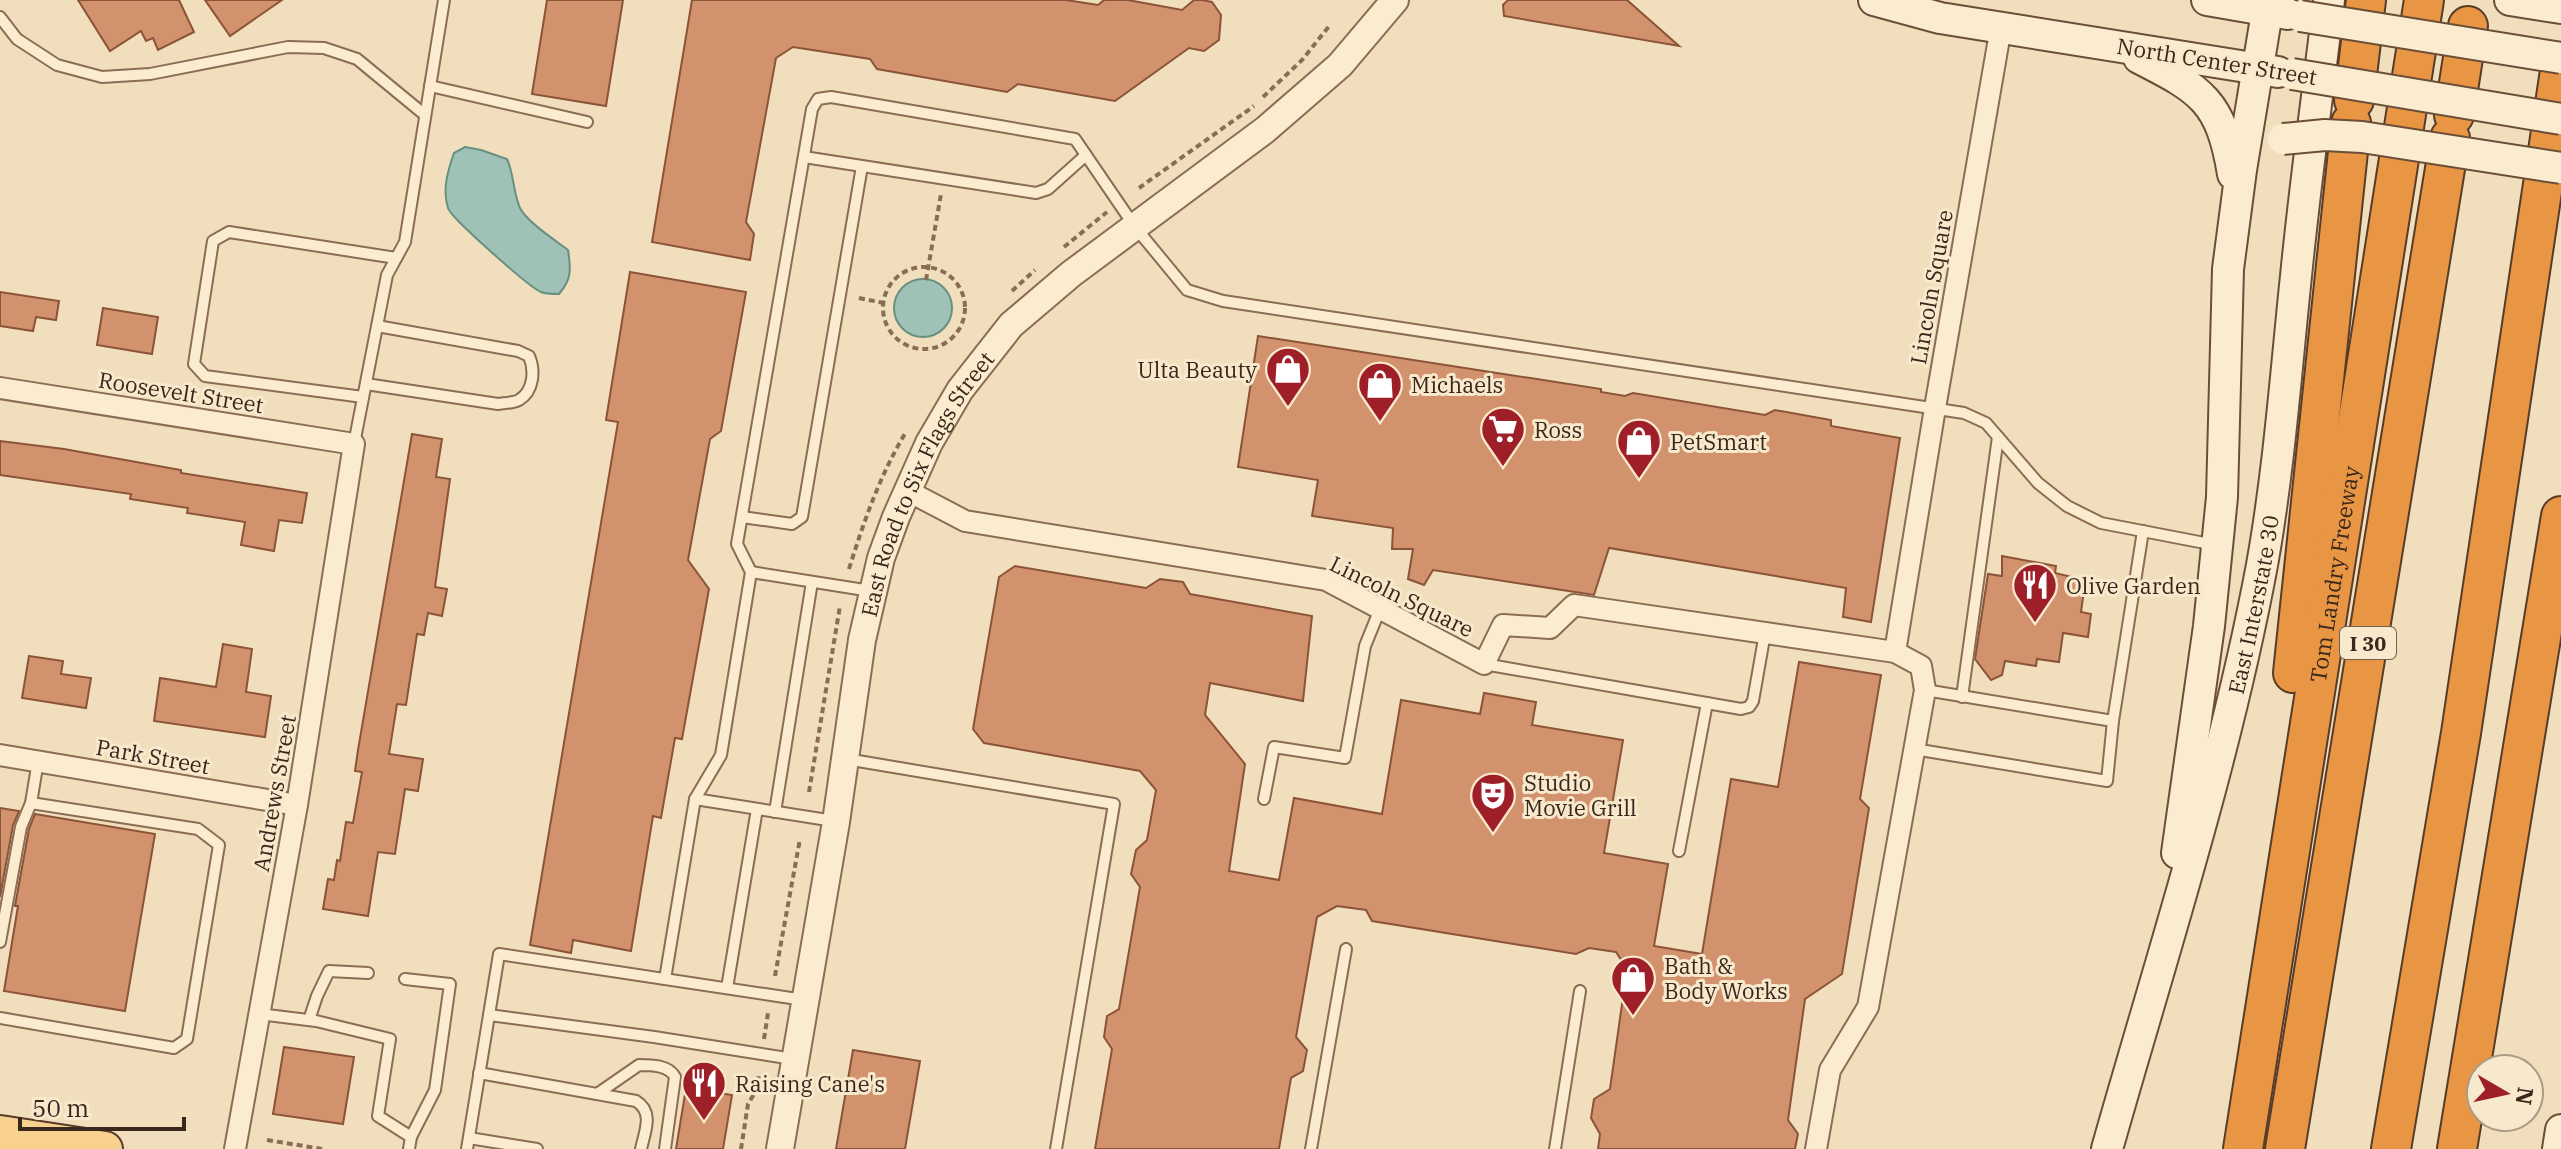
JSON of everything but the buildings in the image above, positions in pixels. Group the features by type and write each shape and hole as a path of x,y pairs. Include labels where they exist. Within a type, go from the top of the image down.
{"highway":[{"path":"2243,1149 2366,0"},
{"name":"Tom Landry Freeway","path":"2243,1149 2424,0"},
{"name":"I 30","path":"2285,1149 2471,10"},
{"path":"2391,1148 2461,733 2561,61"},
{"path":"2457,1149 2561,516"}],"main road":[{"name":"North Center Street","path":"1874,0 1940,18 2561,119"},
{"path":"2207,0 2269,5 2300,16 2561,61"},
{"name":"East Interstate 30","path":"2107,1149 2238,686 2262,561 2280,429 2301,218 2329,0"},
{"path":"2510,0 2561,8"},
{"path":"2160,966 2209,626 2222,497 2228,269 2269,5"},
{"path":"2108,43 2180,79 2210,105 2223,126 2239,184"},
{"path":"2239,184 2283,139 2325,135 2362,137 2561,168"},
{"path":"2558,1149 2561,1130"},
{"path":"0,1133 105,1149"}],"street":[{"name":"East Road to Six Flags Street","path":"780,1149 872,591 896,517 929,443 960,390 1011,325 1071,274 1265,130 1340,65 1395,0"},
{"name":"Lincoln Square","path":"908,491 965,521 1326,580 1484,664 1503,625 1550,628 1574,605 1895,652 2001,27"},
{"name":"Roosevelt Street","path":"0,388 354,444"},
{"name":"Andrews Street","path":"235,1149 297,805 354,444"},
{"path":"1816,1149 1830,1070 1868,1007 1925,690 1921,666 1895,652"},
{"name":"Park Street","path":"0,755 297,805"}],"lane":[{"path":"354,444 387,275 405,242 444,0"},
{"path":"0,17 17,39 57,65 102,77 150,74 288,47 324,48 357,59 425,115"},
{"path":"430,86 587,122"},
{"path":"665,979 695,799 721,755 751,572 737,544 812,109 818,99 831,97 1075,139 1135,227 1187,290 1223,301 1964,413 1986,423 2038,483 2067,506 2101,523 2217,545"},
{"path":"804,157 1036,193 1048,189 1086,155"},
{"path":"742,517 792,524 802,517 862,166"},
{"path":"363,397 205,376 194,364 213,241 229,232 396,258"},
{"path":"366,384 498,404 518,401 529,389 534,368 529,356 518,351 377,326"},
{"path":"1962,697 1998,437"},
{"path":"1912,749 2107,781 2113,721 2143,531"},
{"path":"751,572 872,591"},
{"path":"775,812 812,582"},
{"path":"1264,799 1274,747 1345,758 1365,646 1380,609"},
{"path":"1484,664 1741,709 1749,707 1753,701 1765,633"},
{"path":"1925,690 2113,721"},
{"path":"1679,851 1707,703"},
{"path":"845,759 1114,804 1056,1149"},
{"path":"0,942 21,827 31,803 38,761"},
{"path":"695,799 836,822"},
{"path":"0,1018 174,1048 187,1039 219,845 198,829 31,803"},
{"path":"727,988 757,809"},
{"path":"1311,1149 1346,949"},
{"path":"537,1149 468,1143 499,954 806,1000"},
{"path":"309,1020 329,971 368,973"},
{"path":"405,979 450,984 435,1090 411,1137 409,1149"},
{"path":"1555,1149 1580,991"},
{"path":"259,1014 309,1020 390,1039 378,1116 411,1137"},
{"path":"489,1015 795,1059"},
{"path":"597,1094 639,1065 673,1071 675,1077 665,1149"},
{"path":"479,1073 636,1101 646,1109 647,1116 641,1149"}],"path":[{"path":"1139,188 1256,104 1302,60 1330,25"},
{"path":"926,280 941,194"},
{"path":"928,267 949,275 962,293 965,307 962,322 950,340 929,349 914,348 901,342 887,325 884,303 888,288 899,276 913,269 928,267"},
{"path":"859,298 884,303"},
{"path":"809,792 840,606"},
{"path":"775,976 800,839"},
{"path":"764,1042 768,1013"},
{"path":"741,1149 748,1104 757,1089 759,1073"},
{"path":"267,1140 322,1149"}],"water":[{"path":"465,147 507,159 520,208 568,250 570,274 559,294 543,293 534,287 475,237 448,208 446,187 450,166 454,153"},
{"path":"923,279 934,281 943,288 950,297 950,319 943,328 934,335 923,337 912,335 903,328 896,319 894,308 896,297 903,288 912,281"}],"place":[{"name":"Ulta Beauty","path":"1288,408"},
{"name":"Michaels","path":"1380,423"},
{"name":"Ross","path":"1503,468"},
{"name":"PetSmart","path":"1639,480"},
{"name":"Olive Garden","path":"2035,624"},
{"name":"Studio Movie Grill","path":"1493,834"},
{"name":"Bath & Body Works","path":"1633,1017"},
{"name":"Raising Cane's","path":"704,1122"}]}
